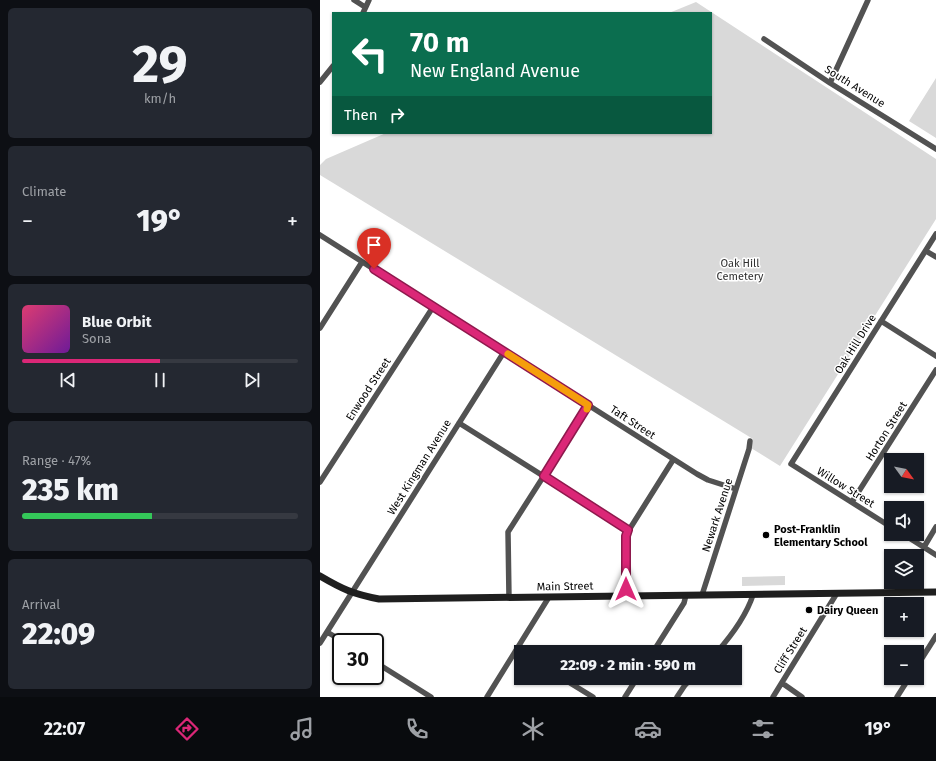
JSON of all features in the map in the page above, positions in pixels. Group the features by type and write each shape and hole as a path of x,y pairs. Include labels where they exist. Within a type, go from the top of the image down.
{"street":[{"path":"354,0 365,7"},
{"path":"363,12 369,0"},
{"path":"830,83 868,0"},
{"name":"South Avenue","path":"764,39 830,83 936,149"},
{"path":"320,82 332,67"},
{"name":"Oak Hill Drive","path":"791,464 882,322 936,234"},
{"name":"Taft Street","path":"320,235 673,460 708,480 736,489"},
{"path":"926,251 936,257"},
{"path":"320,328 362,262"},
{"name":"Enwood Street","path":"320,482 433,307"},
{"path":"882,322 936,356"},
{"name":"West Kingman Avenue","path":"320,643 504,352"},
{"name":"Horton Street","path":"852,502 936,370"},
{"path":"509,598 508,532 588,405"},
{"path":"459,423 628,530"},
{"name":"Newark Avenue","path":"702,595 750,441"},
{"path":"625,596 626,536 628,530 673,460"},
{"name":"Willow Street","path":"791,464 884,523"},
{"path":"924,547 936,527"},
{"path":"914,541 936,555"},
{"name":"Main Street","path":"320,576 352,593 379,599 936,592"},
{"name":"Cliff Street","path":"773,697 837,593"},
{"path":"657,645 684,603 686,595"},
{"path":"723,645 736,629 751,602 753,595"},
{"path":"522,645 548,597"},
{"path":"327,632 332,635"},
{"path":"924,655 936,636"},
{"path":"487,697 514,658"},
{"path":"384,668 431,697"},
{"path":"782,683 802,697"},
{"path":"573,685 592,697"},
{"path":"625,697 633,685"},
{"path":"677,697 685,685"},
{"path":"897,697 905,685"}],"green space":[{"name":"Oak Hill Cemetery","path":"696,2 711,12 671,12"},
{"name":"Oak Hill Cemetery","path":"712,12 936,159 936,219 780,466 751,448 753,439 320,175 320,165 326,159 384,134 712,134"},
{"path":"936,78 936,138 909,121"},
{"path":"785,576 785,585 742,586 742,577"}],"slow traffic":[{"path":"508,354 588,405 587,409"}],"place":[{"name":"Post-Franklin Elementary School","path":"766,535"},
{"name":"Dairy Queen","path":"809,610"}],"route":[{"path":"374,269 588,405 544,476 628,530 626,536 626,589"}]}
